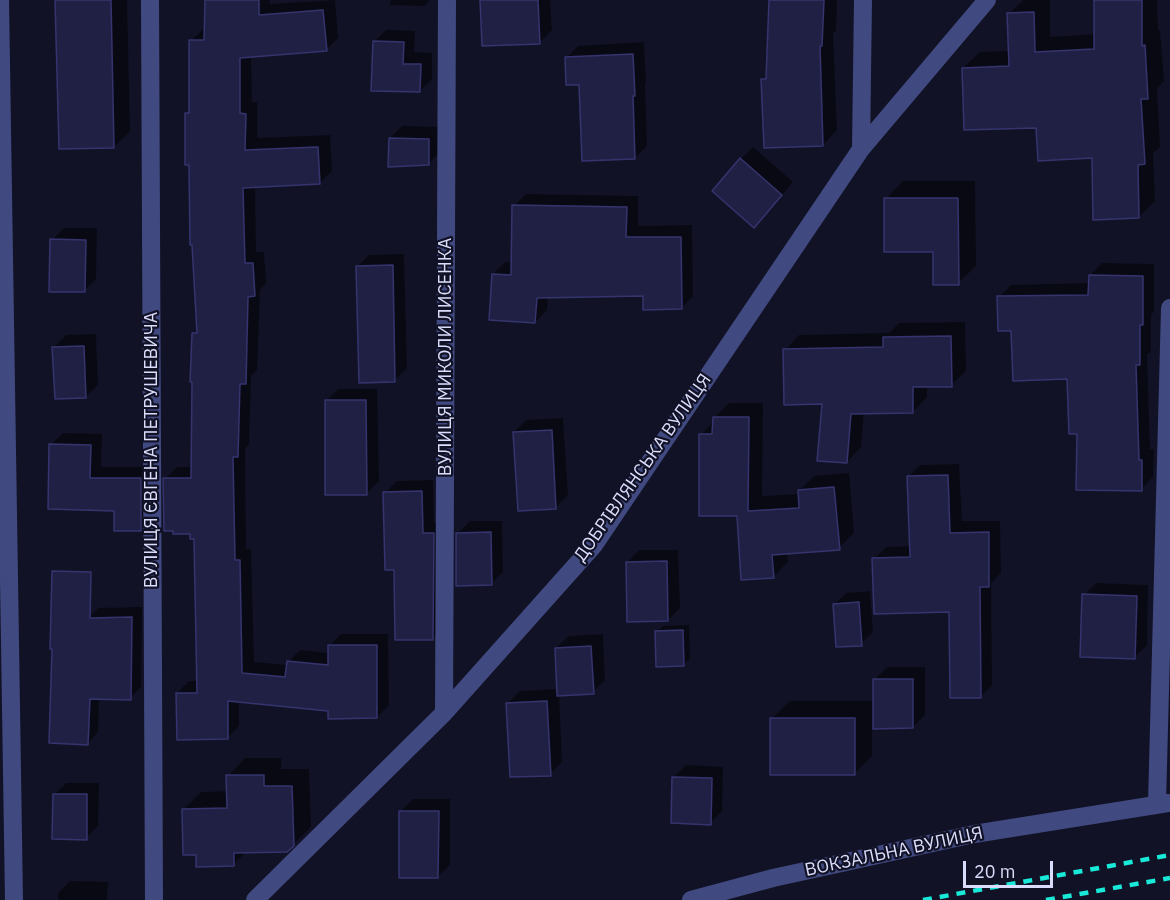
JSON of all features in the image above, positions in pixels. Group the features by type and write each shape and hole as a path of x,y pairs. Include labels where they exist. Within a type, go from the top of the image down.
{"street":[{"path":"0,0 14,900"},
{"name":"ВУЛИЦЯ ЄВГЕНА ПЕТРУШЕВИЧА","path":"150,0 154,900"},
{"name":"ВУЛИЦЯ МИКОЛИ ЛИСЕНКА","path":"444,713 447,0"},
{"path":"861,148 863,0"},
{"name":"ДОБРІВЛЯНСЬКА ВУЛИЦЯ","path":"255,900 444,713 594,545 861,148 987,0"},
{"path":"1164,803 1170,308"},
{"name":"ВОКЗАЛЬНА ВУЛИЦЯ","path":"691,900 774,878 974,834 1164,803"}],"building":[{"path":"55,0 111,0 114,148 59,149"},
{"path":"205,0 259,0 259,15 323,10 327,51 240,58 240,113 246,114 245,150 318,147 320,184 243,188 245,263 253,263 255,296 248,297 246,384 240,384 238,457 233,457 235,560 240,560 242,673 285,677 287,661 328,665 328,645 377,645 377,718 328,719 328,711 228,701 228,739 177,740 176,693 197,693 194,539 190,539 190,534 173,534 173,531 164,531 163,478 191,478 192,333 197,333 192,245 190,245 189,165 185,165 185,113 189,113 189,40 204,40"},
{"path":"480,0 538,0 540,44 482,46"},
{"path":"769,0 824,0 822,46 820,46 823,146 764,148 761,79 766,79"},
{"path":"1094,0 1142,0 1142,46 1145,45 1148,99 1141,99 1145,164 1138,165 1139,218 1093,220 1092,158 1038,161 1036,128 964,130 962,68 1009,66 1007,13 1034,12 1035,52 1094,49"},
{"path":"373,41 404,42 403,64 421,64 420,92 371,91"},
{"path":"633,54 635,159 582,161 579,85 566,85 565,57"},
{"path":"389,138 429,139 429,165 388,167"},
{"path":"740,158 782,195 754,228 712,191"},
{"path":"884,198 958,198 959,285 933,285 933,252 884,252"},
{"path":"512,205 627,207 626,237 681,237 682,309 643,310 643,296 537,298 535,323 489,320 492,274 511,275"},
{"path":"50,239 86,240 85,292 49,292"},
{"path":"393,265 395,382 359,383 356,266"},
{"path":"1089,275 1143,276 1140,365 1136,365 1142,491 1076,490 1077,434 1069,434 1067,379 1013,381 1011,331 998,331 997,296 1088,295"},
{"path":"951,336 952,387 913,387 913,413 851,414 847,463 817,461 822,404 784,405 783,349 883,347 883,337"},
{"path":"84,346 86,398 55,399 52,347"},
{"path":"325,400 366,400 367,495 325,495"},
{"path":"713,417 749,417 748,511 799,508 798,490 834,487 840,550 772,555 774,578 741,580 737,516 699,516 699,434 712,434"},
{"path":"552,430 556,509 518,511 513,432"},
{"path":"49,444 91,445 90,478 141,478 141,531 114,531 114,511 48,509"},
{"path":"948,475 950,533 989,532 989,587 980,587 981,698 950,698 949,612 874,614 872,558 910,557 907,476"},
{"path":"422,491 423,533 434,533 433,640 395,640 394,570 385,570 383,492"},
{"path":"491,532 492,585 456,586 456,533"},
{"path":"667,561 668,621 627,622 626,562"},
{"path":"52,571 91,572 90,618 132,617 131,700 90,699 88,745 49,743"},
{"path":"1082,594 1137,596 1135,659 1080,657"},
{"path":"859,602 862,646 836,647 833,604"},
{"path":"683,630 684,666 656,667 655,631"},
{"path":"591,646 594,694 557,696 555,648"},
{"path":"873,679 913,679 913,728 873,729"},
{"path":"547,701 551,776 510,777 506,703"},
{"path":"770,718 855,718 855,775 770,775"},
{"path":"226,775 264,775 264,786 292,786 294,846 287,852 234,853 234,866 196,867 196,855 183,855 182,809 227,808"},
{"path":"672,777 712,778 711,825 671,823"},
{"path":"53,794 87,794 87,840 52,839"},
{"path":"399,811 439,811 438,878 399,878"}],"railway":[{"path":"923,900 1170,855"},
{"path":"1046,900 1170,878"}]}
